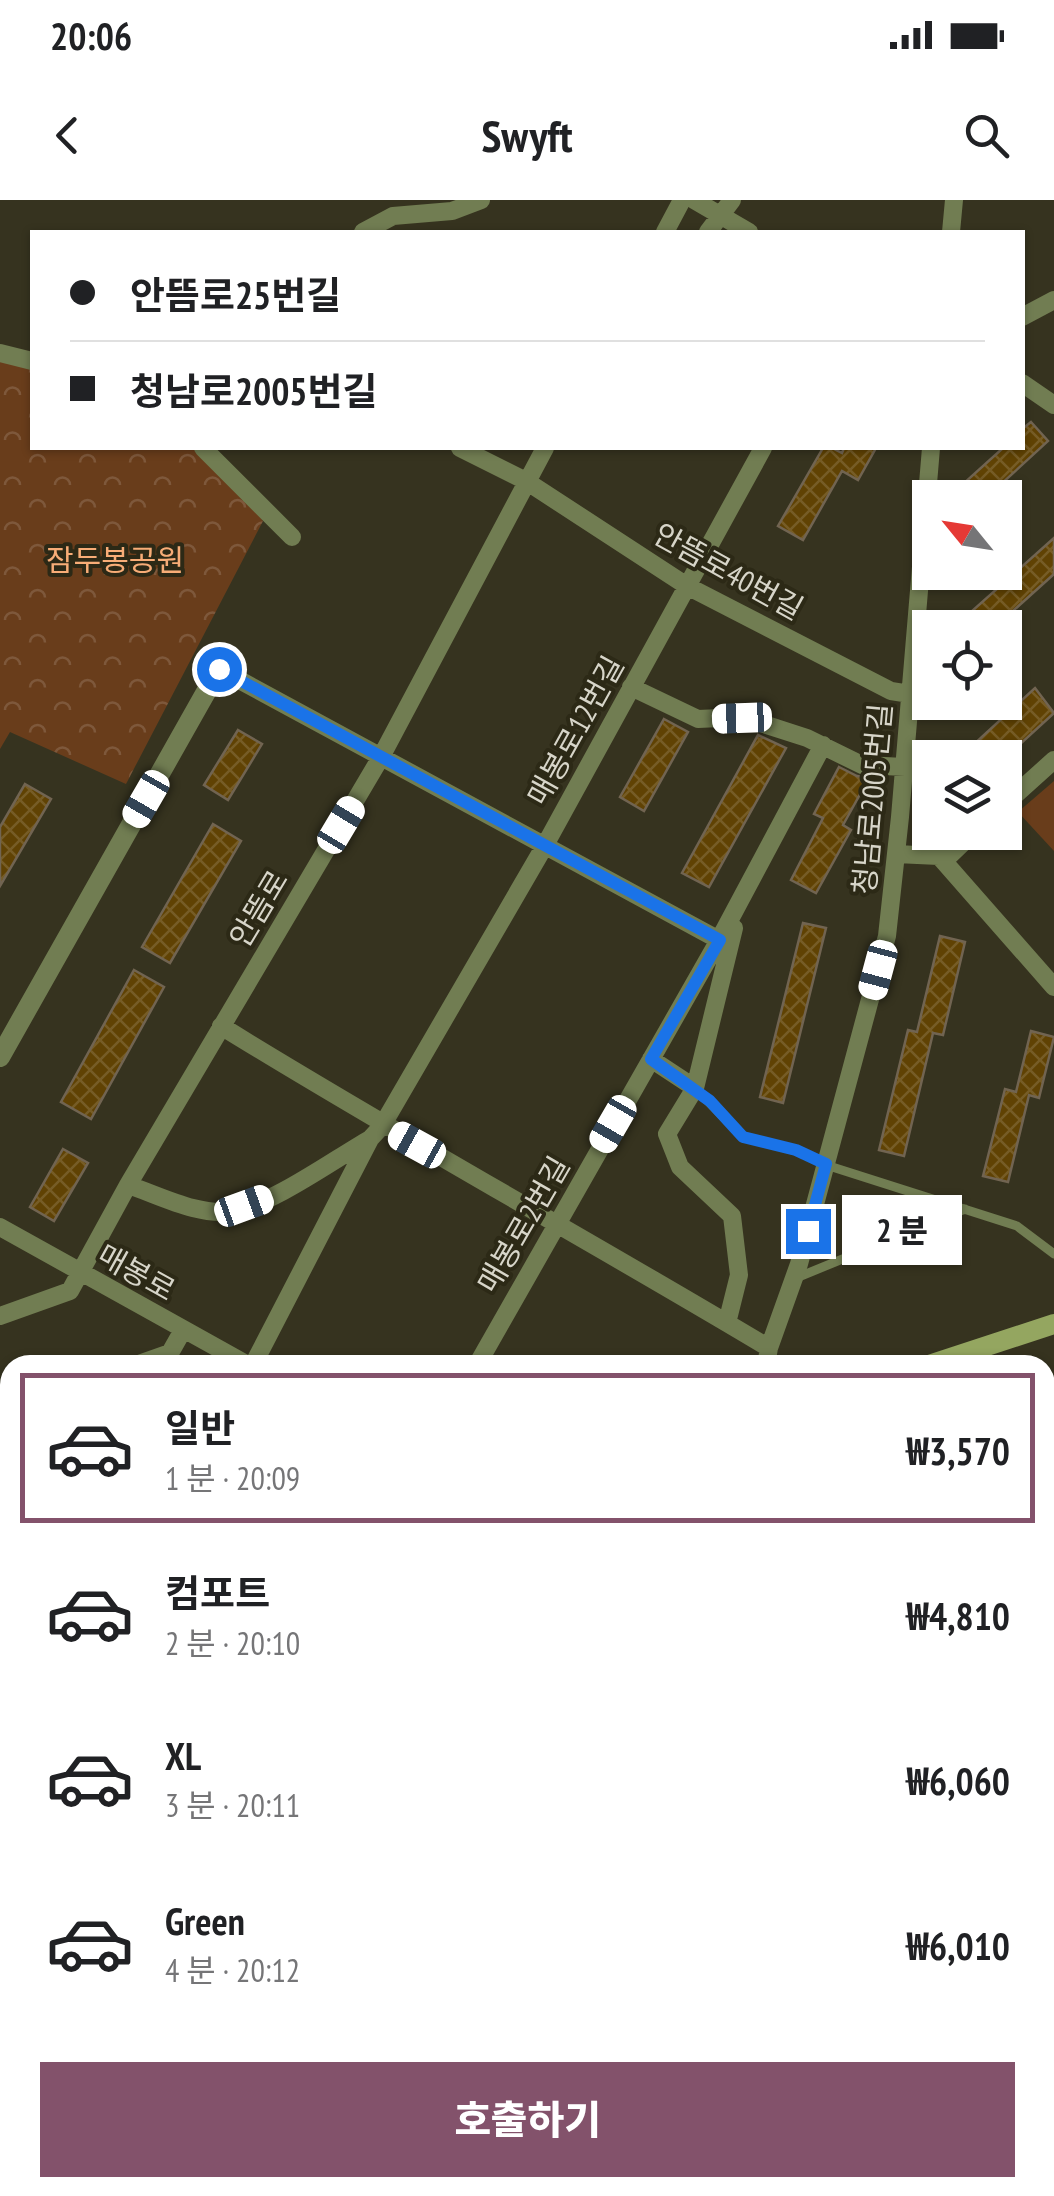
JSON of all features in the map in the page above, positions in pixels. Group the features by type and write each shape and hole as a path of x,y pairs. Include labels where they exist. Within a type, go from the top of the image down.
{"main road":[{"path":"959,1355 1054,1324"}],"street":[{"path":"367,230 394,216 452,211 481,200"},
{"path":"665,230 682,200"},
{"path":"694,200 726,207 747,230"},
{"path":"951,230 954,200"},
{"path":"709,230 726,207"},
{"path":"1025,315 1054,300"},
{"path":"0,353 30,360"},
{"path":"1025,385 1054,405"},
{"path":"205,450 292,538"},
{"name":"안뜸로40번길","path":"464,450 526,480 687,586 891,691 910,694"},
{"name":"안뜸로","path":"80,1274 128,1184 380,758 544,450"},
{"name":"매봉로12번길","path":"255,1355 376,1132 544,847 762,450"},
{"name":"청남로2005번길","path":"769,1355 797,1271 887,936 931,450"},
{"path":"0,1056 219,669 720,940"},
{"path":"631,687 698,719 742,718 823,744 862,764 905,768"},
{"name":"매봉로2번길","path":"482,1355 720,940 823,744"},
{"path":"1022,789 1054,760"},
{"path":"896,854 947,858 955,850"},
{"path":"939,856 1054,987"},
{"path":"726,1323 739,1275 732,1216 680,1167 667,1134 695,1088 740,901"},
{"path":"222,1026 376,1132 557,1221 726,1323 766,1355"},
{"path":"651,1059 695,1088"},
{"name":"매봉로12번길","path":"128,1184 206,1210 232,1211 297,1182 376,1132"},
{"name":"매봉로","path":"0,1227 231,1355"},
{"path":"0,1316 70,1292 80,1274"},
{"path":"780,1322 780,1355"},
{"path":"164,1355 170,1353 183,1330"}],"lane":[{"path":"695,1088 743,1137 796,1150 826,1164 1017,1226 1054,1254"},
{"path":"797,1271 965,1210"}],"green space":[{"name":"잠두봉공원","path":"0,345 30,352 30,450 212,450 263,521 126,784 10,732 0,749"},
{"path":"1054,781 1054,851 1022,816 1022,809"}],"building":[{"path":"1031,422 1048,441 1006,480 967,480 1001,450 1025,450 1025,427"},
{"path":"822,450 875,450 858,480 842,471 803,540 778,526"},
{"path":"1054,538 1054,574 1014,610 973,610 996,590 1022,590 1022,567"},
{"path":"1035,688 1054,713 1022,742 979,740 1000,720 1022,720 1022,700"},
{"path":"664,719 688,732 644,811 620,797"},
{"path":"238,730 262,744 228,800 204,785"},
{"path":"758,735 786,748 709,887 682,873"},
{"path":"839,767 869,778 843,825 851,830 816,893 791,880 823,818 814,814"},
{"path":"25,784 51,799 0,886 0,827"},
{"path":"213,824 241,841 170,963 142,947"},
{"path":"803,923 826,928 783,1103 760,1097"},
{"path":"940,936 965,942 943,1035 933,1033 904,1156 879,1150 908,1030 917,1032"},
{"path":"134,970 164,987 91,1119 61,1102"},
{"path":"1031,1031 1054,1037 1039,1098 1029,1095 1008,1182 983,1176 1005,1089 1016,1092"},
{"path":"63,1149 88,1163 54,1221 30,1207"}],"route":[{"path":"219,669 720,940 651,1059 695,1088 743,1137 796,1150 826,1164 808,1231"}]}
